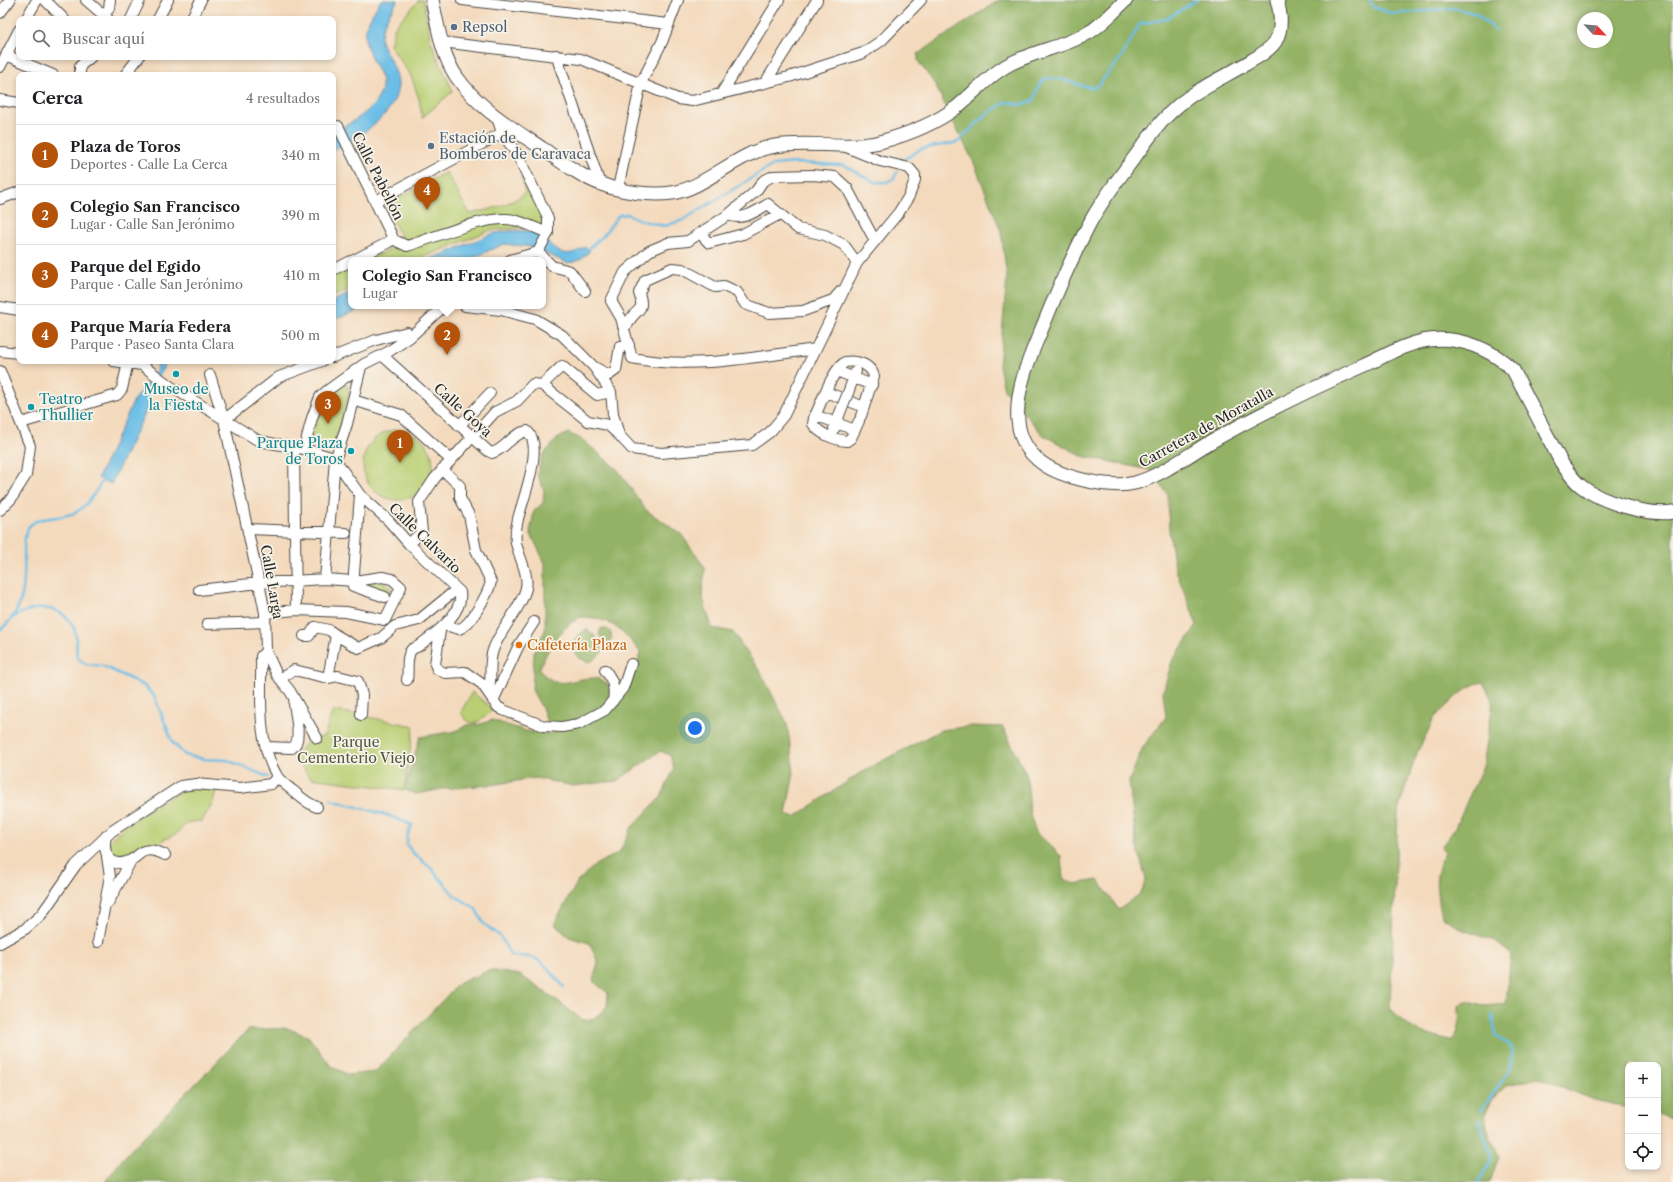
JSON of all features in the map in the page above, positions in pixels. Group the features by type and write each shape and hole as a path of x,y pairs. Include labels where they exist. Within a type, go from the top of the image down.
{"main road":[{"path":"432,0 448,62 473,97 497,117 507,131 523,138 577,172 600,184 654,194 678,192 691,188 734,162 760,150 789,144 860,145 883,141 930,122 957,107 989,77 1008,64 1035,52 1074,40 1095,29 1126,0"},
{"name":"Carretera de Moratalla","path":"1278,2 1281,24 1274,43 1257,57 1173,109 1131,162 1093,218 1057,292 1034,349 1020,391 1018,421 1024,442 1033,455 1044,465 1068,475 1104,483 1135,483 1158,473 1262,413 1300,394 1417,343 1430,340 1448,340 1484,350 1504,361 1513,370 1568,474 1582,487 1600,497 1630,507 1656,512 1673,512"}],"street":[{"path":"0,13 10,0"},
{"path":"28,16 37,0"},
{"path":"45,0 61,16"},
{"path":"86,0 104,16"},
{"path":"107,16 110,0"},
{"path":"133,16 140,0"},
{"path":"160,16 168,0"},
{"path":"193,16 201,0"},
{"path":"462,0 668,24"},
{"path":"618,188 641,83 662,42 678,0"},
{"path":"721,94 779,0"},
{"path":"765,83 817,0"},
{"path":"442,42 556,55 590,62 687,101 698,100 823,67 871,49 921,0"},
{"path":"0,67 16,36"},
{"path":"6,55 16,59"},
{"path":"556,55 600,184"},
{"path":"18,60 46,72"},
{"path":"80,72 80,66 87,60"},
{"path":"127,72 136,60"},
{"path":"0,100 16,103"},
{"name":"Calle Pabellón","path":"338,126 392,234 392,239"},
{"path":"376,201 507,131 509,142 518,154 548,218 543,244"},
{"path":"509,142 517,143 523,138"},
{"path":"518,154 523,138"},
{"path":"409,544 422,532 419,508 421,497 442,469 495,412 517,401 533,384 542,385 588,421 608,425 632,449 661,452 752,445 770,432 784,415 857,263 906,201 913,187 915,175 909,168 880,161 842,145"},
{"path":"815,349 749,358 686,364 657,363 632,358 623,326 611,301 625,272 649,251 668,243 688,241 728,215 756,191 763,181 768,178 793,175 831,176 839,179 847,188 875,241"},
{"path":"0,199 16,193"},
{"path":"728,215 736,218 747,216 768,204 798,229 825,235 844,245 857,263"},
{"path":"700,233 709,243 743,234 780,214"},
{"path":"359,257 392,239 407,246 488,221 512,220 543,244 552,266 570,271 585,290"},
{"path":"516,257 543,244"},
{"path":"336,269 348,263"},
{"path":"623,326 628,324 630,319 641,308 642,302 639,293 645,280 672,268 682,269 715,287 724,286 737,292 745,304 768,313 803,311 833,300 847,283"},
{"path":"0,307 16,310"},
{"path":"296,610 295,581 299,449 320,397 361,367 410,337 441,309"},
{"path":"492,309 535,319 562,335 594,367 611,392 613,414 619,435"},
{"path":"336,356 376,340 407,332 410,337"},
{"path":"594,367 609,375 612,374 616,370 618,363 620,346 629,345"},
{"path":"0,351 16,353"},
{"name":"Calle Goya","path":"382,355 471,437 492,453 497,452 509,439 521,432 527,431 531,434 533,443 532,470 515,532 526,588 508,624 496,640 492,652 491,678 488,692"},
{"path":"845,362 860,363 872,371 874,376 860,418 851,438 847,441 832,437 816,430 813,424 815,415 837,371 845,362"},
{"path":"832,437 860,363"},
{"path":"21,422 117,395 122,389 128,364"},
{"path":"134,364 150,369 224,420 259,441 325,454 338,464"},
{"path":"224,420 279,377 314,364"},
{"path":"542,385 562,366 597,395 611,392"},
{"path":"325,579 329,533 341,442 354,400 361,367"},
{"path":"0,371 30,446 26,476 11,499 0,510"},
{"path":"837,371 872,385"},
{"name":"Calle Larga","path":"210,375 224,420 259,583 265,618 266,651 277,676 290,691 317,738"},
{"path":"826,392 860,418"},
{"path":"459,426 490,393"},
{"path":"354,400 401,414 451,460"},
{"path":"815,415 837,423 860,418"},
{"path":"325,454 333,451 341,442"},
{"name":"Calle Calvario","path":"338,464 360,495 388,520 409,544 460,592 460,602 455,612 442,628"},
{"path":"408,680 408,661 412,649 442,628 458,629 465,625 483,601 491,582 476,550 469,515 460,498 460,486 442,469"},
{"path":"360,495 353,586 385,597"},
{"path":"248,530 346,534"},
{"path":"198,590 259,583 325,579 354,581 382,578 392,579 401,587 385,620 346,612 296,610 265,618 207,624"},
{"path":"304,636 309,636 315,627 329,630 358,648 381,638 396,626 419,620 457,589"},
{"path":"493,701 520,645 534,622"},
{"path":"442,628 435,664 437,669 445,673 466,672 482,684 493,701 503,710 544,726 562,727 579,724 605,710 623,688 631,664"},
{"path":"328,678 336,635"},
{"path":"266,651 261,656 262,706 268,758 277,777 307,804 317,807"},
{"path":"280,679 294,670 328,678 338,676 358,682 362,695 361,715"},
{"path":"606,670 613,682 615,690 613,701"},
{"path":"266,747 292,748 296,746 299,739 294,699"},
{"path":"0,943 25,929 41,915 76,865 106,836 134,815 181,786 196,784 218,788 240,788 271,784 277,777"},
{"path":"98,942 110,870 105,851 106,836"},
{"path":"107,857 111,861 121,863 132,859 144,850 165,855"},
{"path":"104,913 132,859"}],"green space":[{"path":"419,0 423,0 430,38 453,91 422,118 419,99 411,76 390,45 395,26"},
{"path":"999,0 1673,0 1673,1119 1661,1116 1661,1062 1625,1062 1625,1107 1592,1099 1539,1078 1507,1085 1492,1099 1485,1117 1489,1134 1499,1156 1490,1182 105,1182 123,1158 248,1030 287,1028 309,1037 330,1065 348,1075 375,1072 459,983 490,970 520,975 558,1001 582,1020 593,1019 607,1007 608,993 593,981 598,962 589,943 569,937 554,924 578,881 595,865 619,853 632,827 661,797 674,769 670,755 660,751 617,781 573,786 536,778 490,785 442,789 416,794 404,790 420,737 456,731 467,725 481,724 492,720 526,731 550,734 553,732 554,727 546,720 543,710 532,690 534,653 545,630 545,563 530,532 534,511 543,503 544,490 537,474 543,455 557,439 568,433 583,440 618,470 646,510 681,534 705,568 702,595 712,628 733,632 761,673 787,723 794,773 786,814 795,817 863,771 941,730 972,726 1003,727 1027,776 1030,814 1036,832 1061,856 1063,878 1074,884 1098,880 1119,910 1141,893 1146,879 1136,843 1129,781 1143,747 1166,717 1163,692 1172,661 1197,625 1175,568 1169,530 1168,495 1150,470 1082,456 1043,435 1004,390 999,366 1007,278 1001,231 974,163 934,83 918,61 918,54","holes":["580,617 599,619 614,626 621,631 640,652 636,672 613,701 607,683 598,679 587,678 560,682 554,681 539,670 546,654 560,633","1483,682 1493,702 1483,766 1454,830 1441,847 1445,853 1438,870 1436,884 1442,916 1461,929 1494,941 1511,954 1506,1004 1484,1006 1465,1001 1459,1006 1458,1029 1455,1037 1451,1041 1433,1037 1409,1026 1390,1007 1398,810 1417,753 1435,717 1459,694 1475,684"]},
{"path":"446,172 470,214 506,204 525,193 521,176 540,209 544,223 544,230 523,228 491,230 424,257 373,257 404,243 385,205"},
{"path":"348,268 348,290 336,295 336,274"},
{"path":"343,386 347,386 350,392 335,444 330,447 313,446 310,440 323,401 329,394"},
{"path":"398,430 417,436 427,446 433,465 427,484 417,494 398,500 379,494 369,484 363,465 369,446 379,436"},
{"path":"382,581 391,589 390,596 361,587 362,582"},
{"path":"601,628 610,631 610,642 602,639 599,634"},
{"path":"587,629 595,636 603,651 595,659 589,662 577,656 573,647 577,638"},
{"path":"472,692 493,709 477,722 469,721 461,712"},
{"name":"Parque Cementerio Viejo","path":"333,710 414,726 404,790 310,778 296,758 298,753 307,743 324,736"},
{"path":"190,788 216,790 213,802 202,821 191,822 185,825 175,835 163,840 156,848 136,851 122,860 112,857 108,845 121,829 144,812 170,797"}],"water":[{"path":"381,0 398,0 386,20 381,36 381,42 394,67 397,77 397,93 385,114 375,124 354,139 336,148 336,131 365,113 378,99 381,91 382,82 372,60 365,37 369,20"},
{"path":"510,231 532,232 563,253 576,252 585,247 590,251 581,259 567,263 532,247 504,244 475,257 436,257 494,233"},
{"path":"348,294 348,309 360,309 336,319 336,300"},
{"path":"157,364 165,364 150,393 150,403 111,484 98,478 135,398 150,381 156,371"}],"waterway":[{"path":"903,160 921,149 958,142 985,115 1006,102 1023,105 1034,100 1039,85 1045,79 1052,78 1065,80 1084,86 1097,87 1122,56 1140,24 1166,19 1197,0"},
{"path":"1370,0 1373,7 1394,14 1455,8 1476,14 1496,30"},
{"path":"586,251 603,236 619,215 627,214 643,221 665,226 683,220 773,165 796,163 844,165 874,182 887,182 894,178 897,172"},
{"path":"0,630 9,622 15,613 22,594 24,584 24,543 28,528 37,521 64,516 81,509 105,477"},
{"path":"12,618 29,610 38,609 56,611 63,615 70,622 75,631 77,658 86,664 103,666 143,685 154,696 173,743 185,755 204,759 227,760 268,777"},
{"path":"331,800 387,815 412,825 407,836 407,845 412,852 431,868 454,895 475,908 484,924 500,936 511,956 531,957 537,960 547,967 564,987"},
{"path":"1481,1111 1509,1071 1513,1050 1509,1045 1495,1036 1493,1015"},
{"path":"1478,1182 1490,1163 1491,1155 1479,1120"}],"place":[{"name":"Repsol","path":"454,27"},
{"name":"Estación de Bomberos de Caravaca","path":"431,146"},
{"name":"Parque María Federa","path":"427,210"},
{"name":"Colegio San Francisco","path":"447,355"},
{"name":"Museo de la Fiesta","path":"176,374"},
{"name":"Teatro Thullier","path":"31,407"},
{"name":"Parque del Egido","path":"328,424"},
{"name":"Parque Plaza de Toros","path":"351,451"},
{"name":"Plaza de Toros","path":"400,463"},
{"name":"Cafetería Plaza","path":"519,645"}]}
